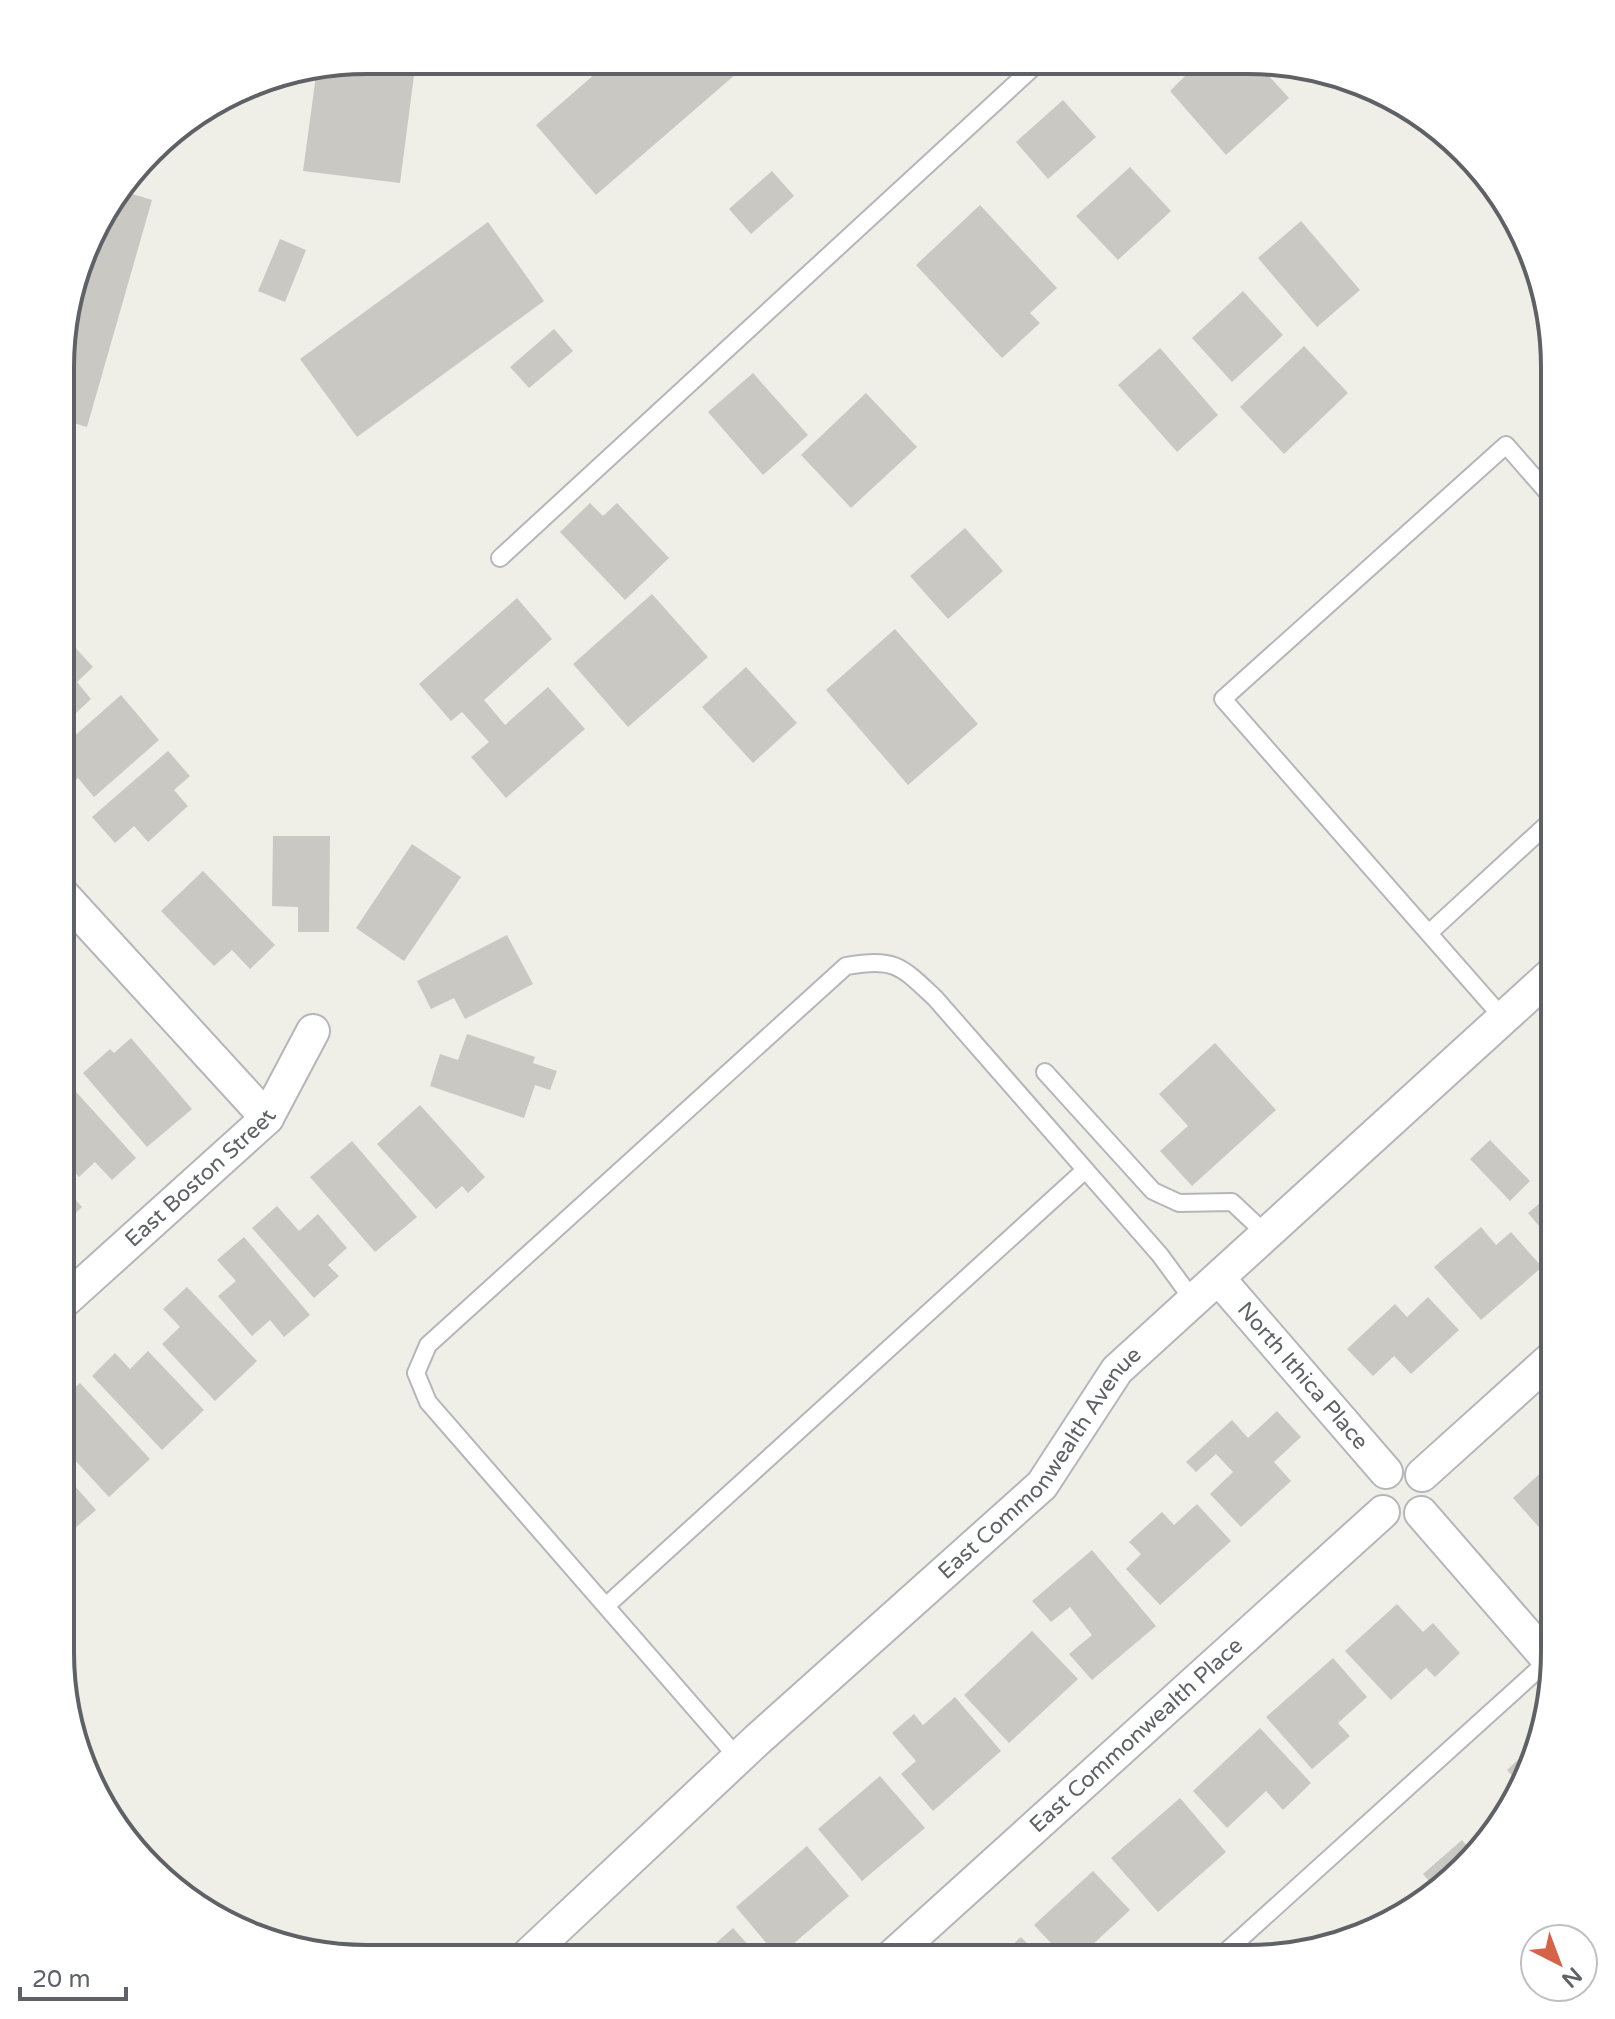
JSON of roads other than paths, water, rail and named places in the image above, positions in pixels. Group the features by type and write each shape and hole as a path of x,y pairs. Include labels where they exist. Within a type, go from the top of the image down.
{"street":[{"path":"74,907 267,1118"},
{"name":"East Commonwealth Avenue","path":"539,1945 738,1758 1042,1485 1117,1370 1541,984"},
{"name":"East Boston Street","path":"74,1292 267,1118 313,1031"},
{"name":"North Ithica Place","path":"1219,1279 1386,1472"},
{"path":"1422,1475 1541,1368"},
{"path":"1402,1466 1422,1475 1430,1493 1421,1513 1399,1520 1383,1512 1376,1495 1386,1472 1402,1466"},
{"name":"East Commonwealth Place","path":"904,1945 1383,1512"},
{"path":"1421,1513 1541,1647"}],"lane":[{"path":"500,558 1026,74"},
{"path":"1503,1018 1223,699 1506,445 1541,485"},
{"path":"1429,933 1541,830"},
{"path":"738,1758 428,1402 416,1373 428,1345 846,966 880,960 905,970 935,998 1160,1255 1193,1300"},
{"path":"1045,1072 1153,1191 1179,1203 1232,1202 1266,1234"},
{"path":"606,1606 1084,1171"},
{"path":"1234,1945 1540,1672"}]}
